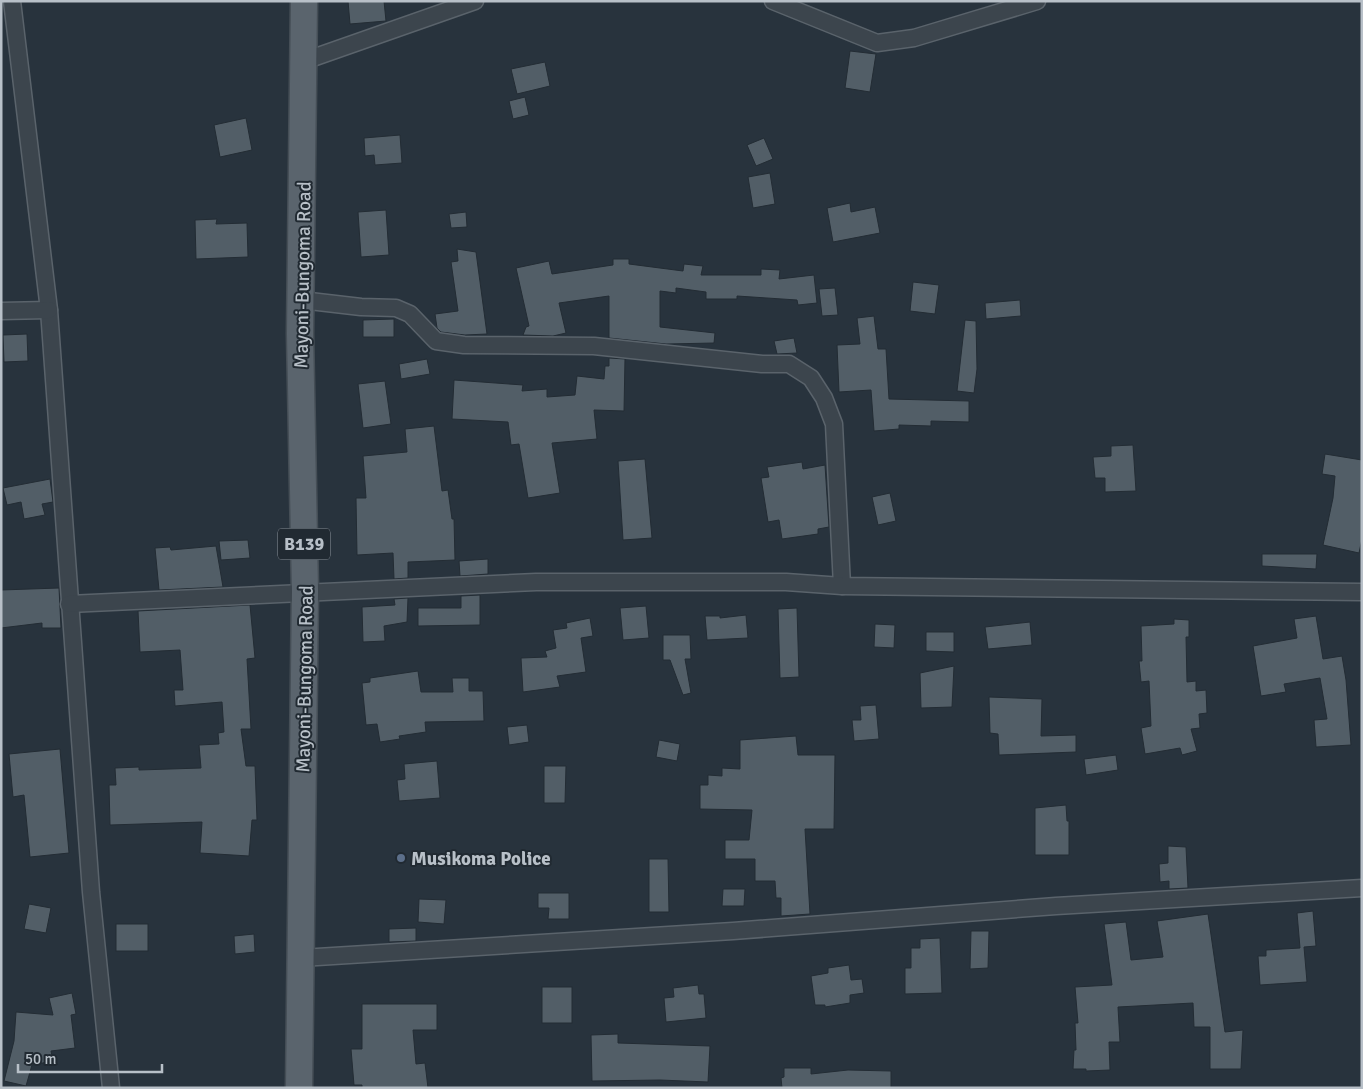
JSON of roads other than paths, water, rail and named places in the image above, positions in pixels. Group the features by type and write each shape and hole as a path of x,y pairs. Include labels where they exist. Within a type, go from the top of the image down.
{"main road":[{"name":"Mayoni-Bungoma Road","path":"299,1088 305,591 300,334 304,1"}],"street":[{"path":"12,1 48,310 91,892 111,1088"},
{"path":"304,61 475,1"},
{"path":"773,1 877,43 914,38 1037,1"},
{"path":"301,300 361,307 396,308 410,314 436,341 464,346 594,346 762,364 789,364 811,378 824,398 834,424 842,586"},
{"path":"1,311 48,310"},
{"path":"69,604 305,591 536,582 786,582 842,586 1362,592"},
{"path":"301,958 694,933 1065,905 1362,888"}],"place":[{"name":"Musikoma Police","path":"401,858"}]}
